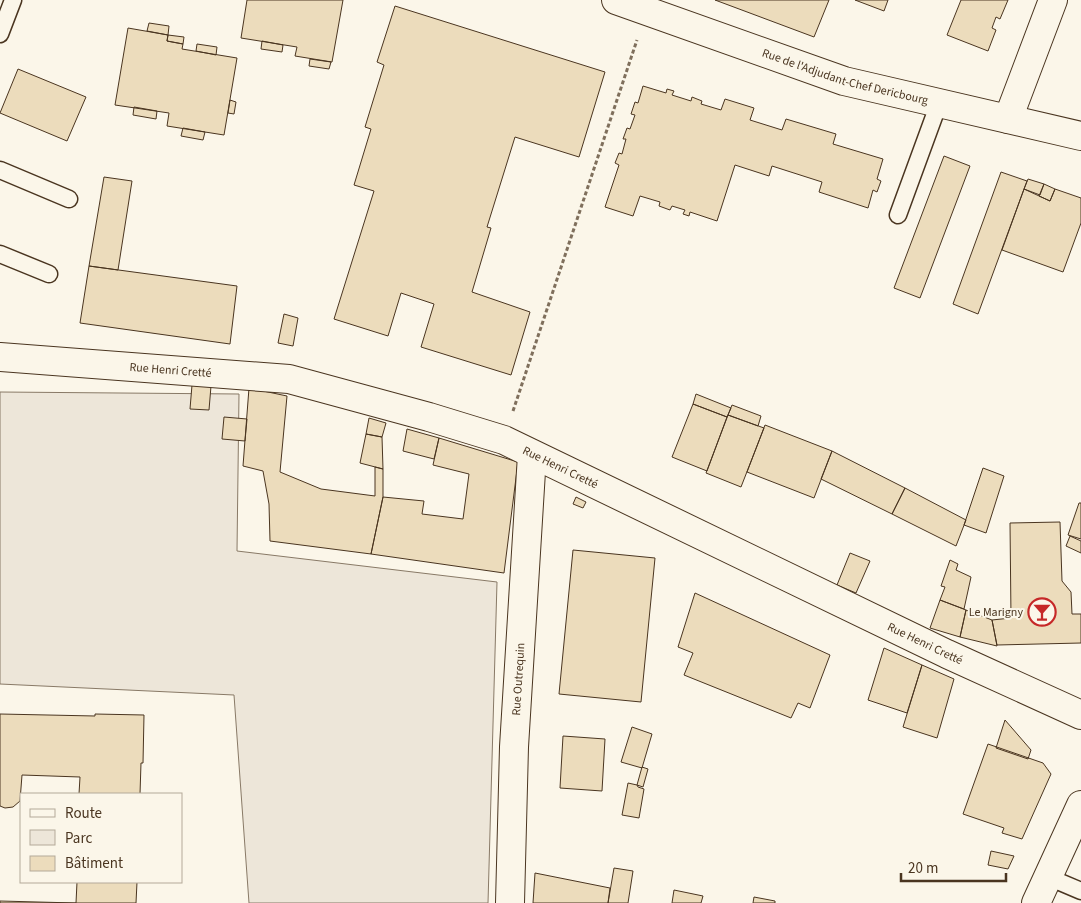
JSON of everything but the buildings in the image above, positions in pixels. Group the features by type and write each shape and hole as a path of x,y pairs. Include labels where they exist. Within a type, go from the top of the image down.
{"street":[{"name":"Rue de l'Adjudant-Chef Dericbourg","path":"616,0 844,81 1081,136"},
{"path":"1008,119 1053,0"},
{"name":"Rue Henri Cretté","path":"0,357 290,380 429,417 504,440 947,654 1081,716"},
{"name":"Rue Outrequin","path":"510,903 514,747 532,455"},
{"path":"1036,903 1081,805"}],"lane":[{"path":"0,34 13,0"},
{"path":"898,215 939,103"},
{"path":"0,170 69,199"},
{"path":"0,254 49,274"},
{"path":"1048,877 1081,891"}],"path":[{"path":"504,440 647,11"}],"green space":[{"path":"0,392 239,394 237,551 497,582 488,903 249,903 234,695 0,684"}],"place":[{"name":"Le Marigny","path":"1042,612"}]}
